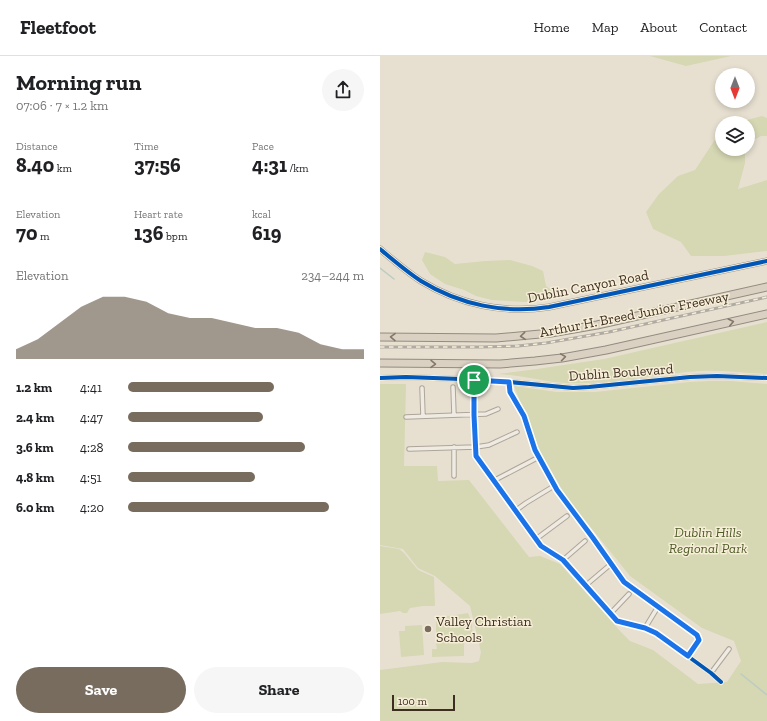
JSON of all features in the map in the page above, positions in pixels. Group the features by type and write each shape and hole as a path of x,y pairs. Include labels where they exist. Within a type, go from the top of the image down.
{"highway":[{"name":"Arthur H. Breed Junior Freeway","path":"380,337 496,338 546,333 592,326 767,287"},
{"name":"Arthur H. Breed Junior Freeway","path":"380,363 495,364 553,359 606,350 767,314"}],"main road":[{"name":"Dublin Canyon Road","path":"380,249 414,276 439,291 473,304 510,309 534,309 554,306 767,261"}],"street":[{"name":"Dublin Boulevard","path":"380,378 406,377 474,380 574,388 589,388 690,377 717,376 767,378"},
{"path":"474,380 476,456 541,546 563,560 617,621 645,628 656,633 721,682"},
{"path":"509,382 510,392 524,416 532,442 554,486 624,582 697,635 699,640 688,656"},
{"path":"454,387 454,415"},
{"path":"422,388 423,416"},
{"path":"406,417 486,414 498,408"},
{"path":"409,448 476,447 489,445 517,432"},
{"path":"454,447 454,476"},
{"path":"493,480 539,457"},
{"path":"515,511 554,486"},
{"path":"536,539 568,516"},
{"path":"563,560 585,541"},
{"path":"585,586 612,564"},
{"path":"610,614 629,594"},
{"path":"645,628 656,610"},
{"path":"711,673 729,649"}],"green space":[{"path":"650,56 731,56 686,66"},
{"path":"762,116 767,118 767,136 761,136 755,139 755,118"},
{"path":"715,140 715,156 745,156 745,163 738,189 767,180 767,251 724,256 691,256 681,242 653,229 646,212 659,194 678,176 695,170"},
{"path":"425,252 445,257 455,264 510,260 532,266 543,271 546,286 560,296 545,297 526,302 492,300 476,296 464,290 445,284 430,274 422,260"},
{"path":"767,322 767,374 700,371 617,381 567,383 498,374 604,359"},
{"name":"Dublin Hills Regional Park","path":"710,381 767,384 767,721 380,721 380,670 442,662 472,663 479,661 481,652 470,606 435,576 418,568 403,549 380,545 380,384 406,384 404,466 437,466 438,481 469,480 529,557 540,556 560,564 630,641 653,650 698,684 727,682 741,661 734,641 702,628 630,576 567,498 541,453 514,386 557,392 595,392"},
{"path":"380,546 399,549 417,569 434,577 435,606 410,608 407,613 400,611 380,614"},
{"path":"468,613 472,623 473,639 436,641 436,618"},
{"path":"422,625 424,655 401,657 399,631 405,631 405,626"},
{"path":"464,640 464,656 432,657 432,649 437,649 436,644 439,641"}],"waterway":[{"path":"380,268 394,279"},
{"path":"741,674 767,695"}],"railway":[{"path":"380,347 481,347 518,346 546,343 609,332 767,297"}],"cycle path":[{"path":"380,249 421,281 451,296 483,306 516,309 549,307 767,261"},
{"path":"380,378 406,377 488,380 573,388 690,377 717,376 767,378"},
{"path":"474,380 476,456 541,546 563,560 617,621 645,628 656,633 721,682"}],"place":[{"name":"Valley Christian Schools","path":"428,629"}],"route":[{"path":"474,380 509,382 510,392 524,416 535,450 557,490 624,582 697,635 699,640 688,656 656,633 645,628 617,621 563,560 541,546 476,456 474,380"}]}
